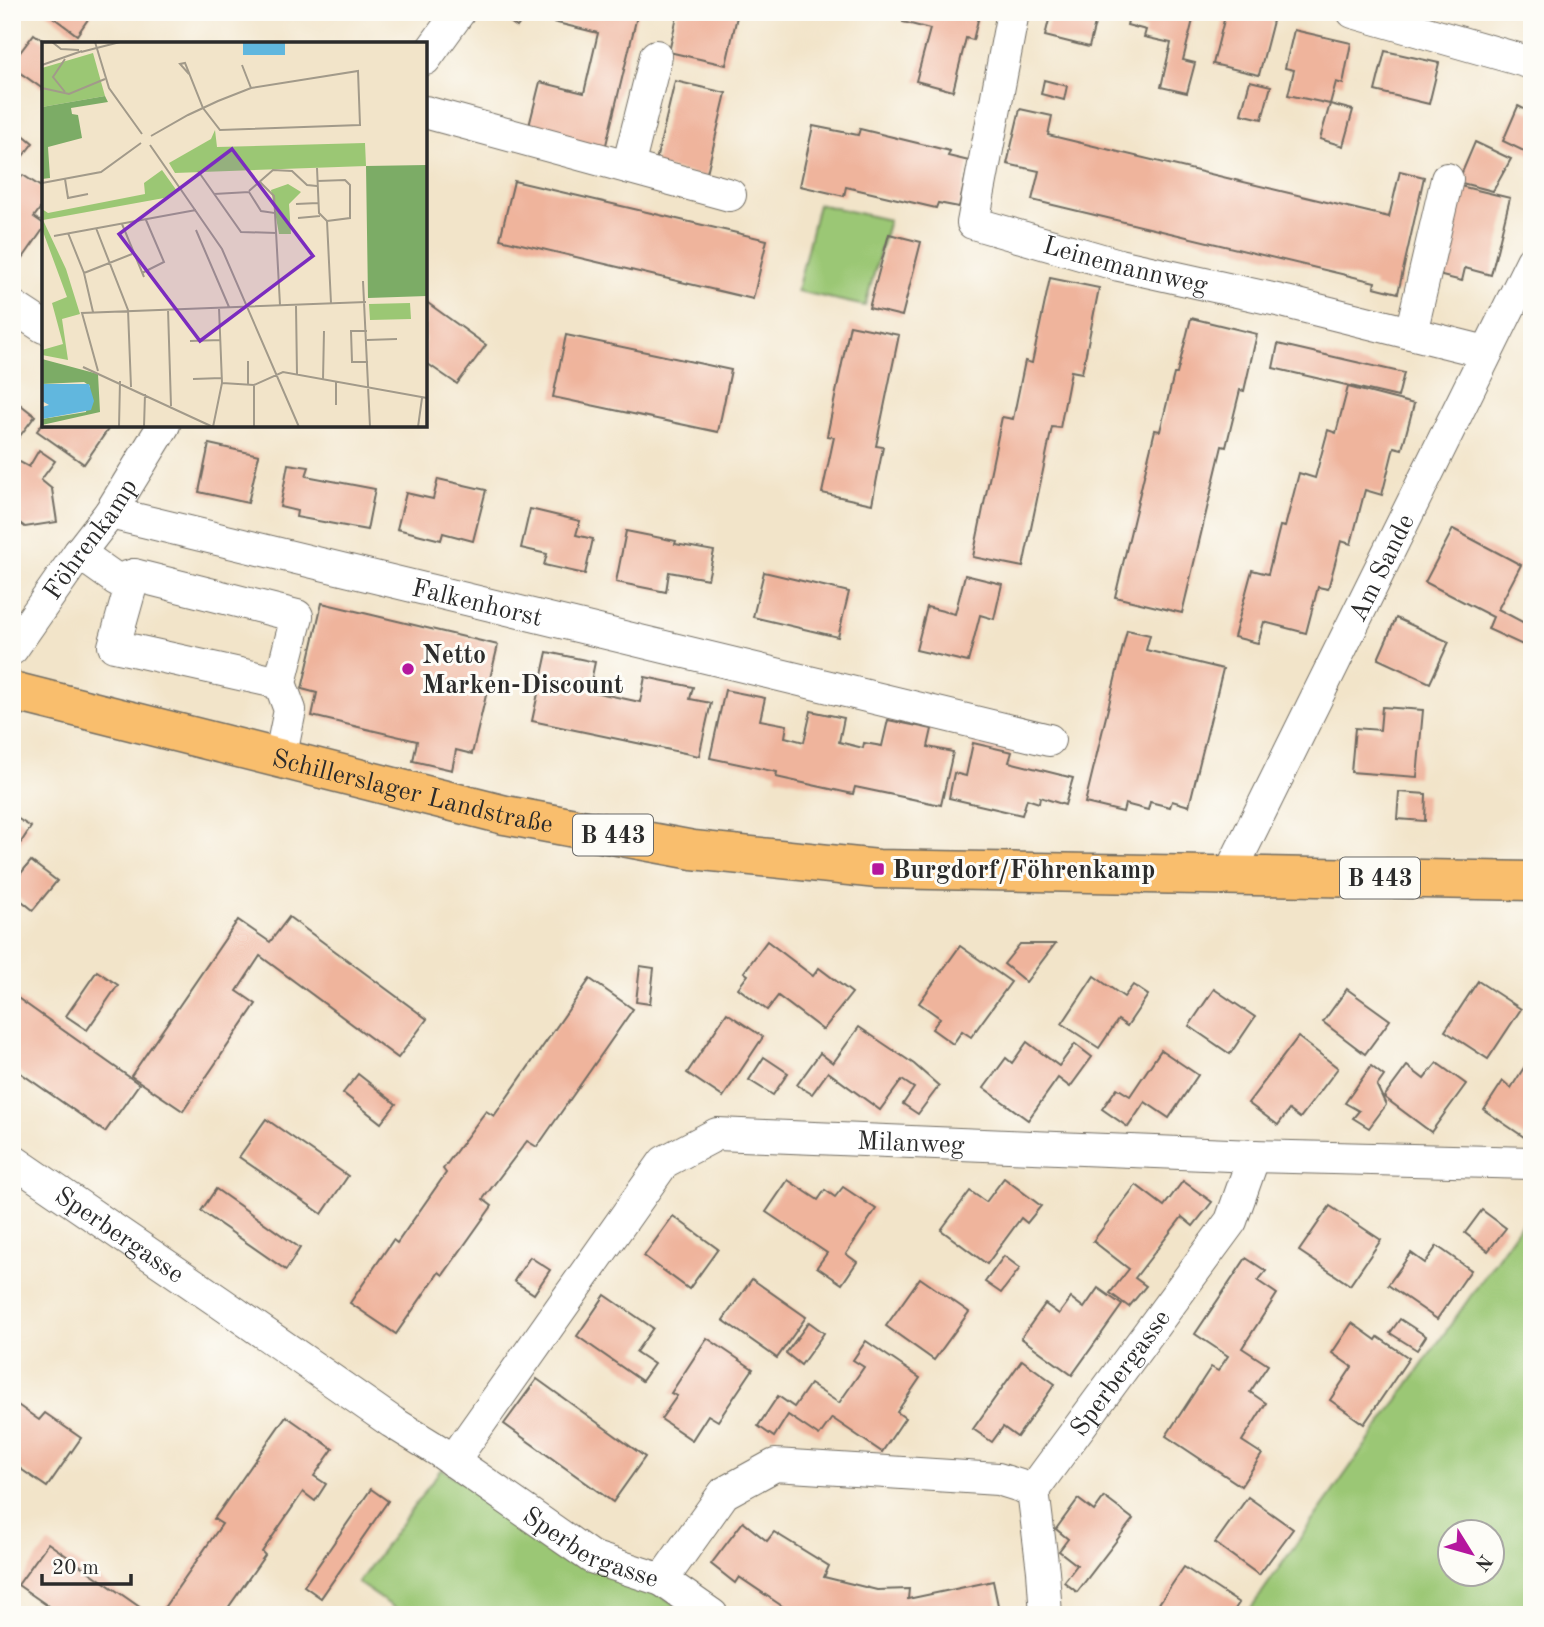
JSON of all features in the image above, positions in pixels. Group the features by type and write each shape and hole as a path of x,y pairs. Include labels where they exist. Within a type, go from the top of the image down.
{"main road":[{"name":"Schillerslager Landstraße","path":"12,691 505,815 693,850 878,869 1532,881"}],"street":[{"path":"427,56 458,12"},
{"name":"Leinemannweg","path":"1013,12 973,223 1119,265 1286,302 1486,352"},
{"path":"1353,12 1532,62"},
{"path":"628,167 656,56"},
{"path":"427,113 730,195"},
{"path":"1411,333 1447,179"},
{"name":"Am Sande","path":"1229,875 1532,261"},
{"path":"12,306 42,326"},
{"name":"Föhrenkamp","path":"12,649 110,513 163,427"},
{"name":"Falkenhorst","path":"110,513 1049,740"},
{"path":"79,553 117,580 134,575 297,617 280,683 289,710 280,759"},
{"path":"134,575 114,646 280,683"},
{"name":"Milanweg","path":"453,1461 664,1162 717,1134 1254,1156 1532,1163"},
{"name":"Sperbergasse","path":"15,1167 221,1303 591,1557 662,1580 724,1493 775,1465 998,1479 1033,1490 1231,1221 1254,1156"},
{"path":"1033,1490 1046,1615"},
{"path":"662,1580 712,1615"}],"green space":[{"path":"818,204 889,220 865,306 797,291"},
{"path":"1532,1209 1532,1615 1246,1615"},
{"path":"441,1469 694,1615 405,1615 358,1583"}],"building":[{"path":"46,12 93,12 77,35"},
{"path":"496,12 528,12 517,27"},
{"path":"551,12 638,12 604,153 527,134 540,82 584,93 598,33 549,21"},
{"path":"678,12 738,12 726,65 669,52"},
{"path":"905,12 980,12 973,40 966,38 953,91 916,81 930,29 903,22"},
{"path":"1051,12 1098,12 1089,47 1045,36"},
{"path":"1130,12 1195,12 1183,60 1195,63 1187,93 1161,87 1171,43 1144,37 1146,30 1127,25"},
{"path":"1226,12 1273,21 1259,75 1213,64"},
{"path":"1294,30 1351,43 1343,84 1336,82 1330,104 1288,95 1294,70 1285,68"},
{"path":"34,34 45,42 42,42 42,88 12,67 12,63"},
{"path":"1385,51 1439,63 1429,104 1375,91"},
{"path":"1044,80 1067,86 1064,100 1041,94"},
{"path":"675,81 726,93 706,177 655,165"},
{"path":"1250,81 1271,86 1262,119 1241,114"},
{"path":"1330,104 1353,110 1343,146 1320,139"},
{"path":"1518,106 1532,113 1532,155 1503,141"},
{"path":"1020,109 1052,116 1048,135 1389,217 1400,171 1424,177 1398,293 1374,287 1375,282 1032,200 1039,171 1007,164"},
{"path":"813,126 858,135 860,129 950,151 948,156 969,161 959,207 938,203 936,208 846,187 844,196 800,186"},
{"path":"21,133 33,143 12,170 12,145"},
{"path":"1475,142 1511,159 1493,191 1458,182"},
{"path":"23,175 42,188 42,206 34,217 42,223 42,231 23,258 12,251 12,190"},
{"path":"514,181 767,240 753,299 500,239"},
{"path":"1460,186 1510,198 1491,275 1465,268 1462,281 1438,275"},
{"path":"889,234 921,242 902,316 869,308"},
{"path":"1050,278 1099,288 1082,373 1071,371 1060,428 1052,427 1023,567 973,557 1002,417 1013,419 1025,361 1032,363"},
{"path":"427,302 486,345 457,384 427,363"},
{"path":"1191,318 1257,334 1244,391 1240,390 1226,447 1222,446 1182,613 1115,597 1155,430 1160,431"},
{"path":"850,325 899,335 876,446 883,447 872,504 822,493 834,437 827,436"},
{"path":"566,335 731,370 718,432 553,397"},
{"path":"1278,344 1404,373 1398,397 1273,368"},
{"path":"1348,387 1414,404 1402,449 1394,447 1382,495 1365,490 1351,544 1341,541 1328,589 1318,587 1306,633 1264,622 1258,643 1234,637 1252,570 1268,574 1280,526 1285,527 1299,473 1315,478 1328,430 1336,433"},
{"path":"12,398 35,416 16,441 12,438"},
{"path":"42,424 42,427 110,427 84,464 37,431"},
{"path":"209,444 259,455 248,503 199,492"},
{"path":"39,450 55,461 41,480 52,489 57,522 25,527 12,517 12,469 18,461 29,467"},
{"path":"288,464 309,467 306,476 375,489 367,530 296,517 297,511 280,507"},
{"path":"438,479 486,490 473,541 443,533 441,540 397,529 406,493 433,499"},
{"path":"530,509 580,521 576,535 593,539 585,574 544,565 547,554 521,548"},
{"path":"1453,529 1521,565 1498,609 1532,627 1525,646 1488,629 1493,617 1425,582"},
{"path":"626,531 714,551 708,579 669,572 666,592 616,582"},
{"path":"764,572 849,592 838,637 753,617"},
{"path":"965,575 1002,584 994,619 980,615 968,662 916,650 927,607 955,614"},
{"name":"Netto Marken-Discount","path":"322,603 498,645 472,754 456,750 452,770 413,761 417,741 312,716 317,693 302,689"},
{"path":"1396,618 1449,642 1430,683 1378,659"},
{"path":"1127,630 1150,635 1146,650 1223,669 1189,806 1172,801 1170,807 1150,802 1148,810 1125,804 1123,812 1085,803"},
{"path":"547,652 595,662 589,691 640,702 645,677 693,687 690,699 711,703 699,756 532,721"},
{"path":"725,690 765,698 760,720 787,725 785,737 804,742 811,711 844,718 839,742 863,748 864,743 882,746 888,720 932,729 928,747 953,752 941,805 855,787 853,794 776,777 777,772 710,758"},
{"path":"1382,707 1423,710 1417,777 1351,772 1355,728 1380,730"},
{"path":"973,743 1012,752 1009,762 1073,778 1065,805 1040,797 1039,803 1027,799 1022,815 949,798 954,773 966,776"},
{"path":"1399,792 1426,794 1425,821 1397,819"},
{"path":"12,815 31,827 12,856"},
{"path":"31,861 57,881 33,910 12,893 12,884"},
{"path":"289,917 427,1019 398,1058 260,956 237,991 256,1004 183,1111 131,1076 238,920 270,942"},
{"path":"767,941 813,976 819,968 852,993 823,1030 778,996 767,1010 738,988 748,975 744,972"},
{"path":"1020,944 1055,944 1026,982 1004,964"},
{"path":"960,946 1011,982 971,1037 962,1031 953,1044 932,1029 940,1018 919,1003"},
{"path":"640,966 654,968 650,1004 636,1002"},
{"path":"97,971 118,985 87,1030 66,1016"},
{"path":"1094,976 1124,997 1133,985 1148,995 1127,1026 1118,1020 1099,1048 1062,1024"},
{"path":"590,979 633,1009 537,1147 527,1141 483,1199 492,1206 443,1275 439,1272 396,1334 350,1303 393,1240 397,1243 446,1173 443,1169 486,1111 494,1116"},
{"path":"1478,981 1521,1009 1488,1059 1445,1031"},
{"path":"1214,989 1255,1017 1230,1054 1189,1026"},
{"path":"1347,989 1390,1020 1365,1054 1323,1022"},
{"path":"12,994 139,1084 105,1132 12,1067"},
{"path":"727,1013 763,1037 723,1097 687,1073"},
{"path":"859,1027 914,1064 939,1086 918,1114 903,1104 914,1088 902,1080 880,1110 828,1072 812,1094 797,1085 820,1053 833,1063"},
{"path":"1298,1037 1338,1068 1300,1118 1289,1110 1278,1125 1248,1103"},
{"path":"1027,1042 1059,1066 1075,1044 1092,1057 1070,1087 1058,1078 1028,1120 984,1088 1006,1058 1012,1063"},
{"path":"1161,1050 1198,1075 1169,1118 1145,1102 1128,1127 1102,1109 1117,1088 1130,1096"},
{"path":"764,1057 788,1073 773,1095 749,1080"},
{"path":"1437,1063 1466,1084 1431,1132 1384,1097 1407,1066 1424,1079"},
{"path":"1371,1066 1384,1076 1377,1086 1386,1105 1369,1128 1353,1118 1359,1111 1345,1103"},
{"path":"1525,1066 1532,1070 1532,1137 1524,1137 1484,1110 1503,1081 1511,1088"},
{"path":"358,1074 396,1104 381,1123 343,1093"},
{"path":"266,1119 348,1176 322,1214 239,1157"},
{"path":"1004,1178 1041,1206 1027,1223 1021,1218 987,1264 941,1230 970,1191 986,1202"},
{"path":"788,1180 818,1200 825,1190 835,1197 843,1187 876,1209 846,1254 857,1262 842,1284 817,1267 827,1253 766,1212"},
{"path":"1183,1181 1212,1202 1193,1226 1182,1217 1135,1278 1146,1286 1129,1307 1110,1293 1129,1269 1093,1241 1136,1185 1164,1206"},
{"path":"216,1189 300,1248 286,1270 201,1211"},
{"path":"1330,1206 1381,1240 1350,1285 1299,1251"},
{"path":"1482,1210 1506,1228 1488,1251 1465,1233"},
{"path":"673,1216 718,1249 689,1289 644,1256"},
{"path":"1437,1246 1471,1270 1437,1319 1388,1285 1411,1253 1425,1263"},
{"path":"1004,1256 1020,1268 1001,1293 985,1282"},
{"path":"530,1257 550,1270 534,1294 514,1281"},
{"path":"1246,1258 1266,1271 1258,1281 1277,1294 1242,1348 1268,1365 1250,1392 1266,1403 1242,1441 1262,1454 1241,1486 1166,1436 1211,1367 1218,1371 1228,1356 1195,1334"},
{"path":"920,1278 969,1312 934,1360 886,1326"},
{"path":"752,1279 806,1317 777,1358 723,1320"},
{"path":"1098,1288 1122,1305 1072,1375 1021,1338 1045,1304 1059,1314 1071,1298 1084,1308"},
{"path":"605,1295 653,1328 636,1352 654,1364 642,1381 577,1336"},
{"path":"1400,1319 1426,1336 1417,1350 1390,1333"},
{"path":"809,1322 824,1333 801,1365 786,1353"},
{"path":"1352,1323 1409,1358 1364,1424 1330,1400 1352,1367 1332,1353"},
{"path":"707,1338 753,1369 718,1421 708,1415 692,1440 661,1419 677,1396 671,1393"},
{"path":"866,1341 920,1378 897,1412 905,1418 882,1452 832,1418 819,1436 788,1415 774,1437 758,1426 778,1396 794,1407 810,1384 839,1403 864,1367 853,1360"},
{"path":"1022,1360 1055,1384 1017,1437 1003,1427 992,1442 973,1429"},
{"path":"537,1379 645,1457 613,1502 504,1424"},
{"path":"12,1401 39,1420 45,1413 81,1438 47,1487 12,1463"},
{"path":"286,1416 333,1449 314,1476 326,1484 315,1501 303,1492 262,1552 265,1555 223,1615 159,1615 222,1524 214,1519"},
{"path":"371,1489 388,1501 321,1598 304,1586"},
{"path":"1104,1497 1133,1519 1077,1592 1064,1582 1077,1565 1059,1551 1068,1539 1056,1529 1078,1499 1094,1511"},
{"path":"1248,1497 1293,1529 1259,1575 1215,1543"},
{"path":"743,1522 767,1541 774,1532 829,1566 824,1577 877,1590 909,1589 908,1599 993,1581 1000,1615 794,1614 739,1577 735,1583 711,1564"},
{"path":"48,1543 151,1615 61,1615 18,1585"},
{"path":"1184,1567 1239,1603 1231,1615 1173,1615 1158,1605"}],"place":[{"name":"Netto Marken-Discount","path":"408,669"},
{"name":"Burgdorf/Föhrenkamp","path":"878,869"}]}
